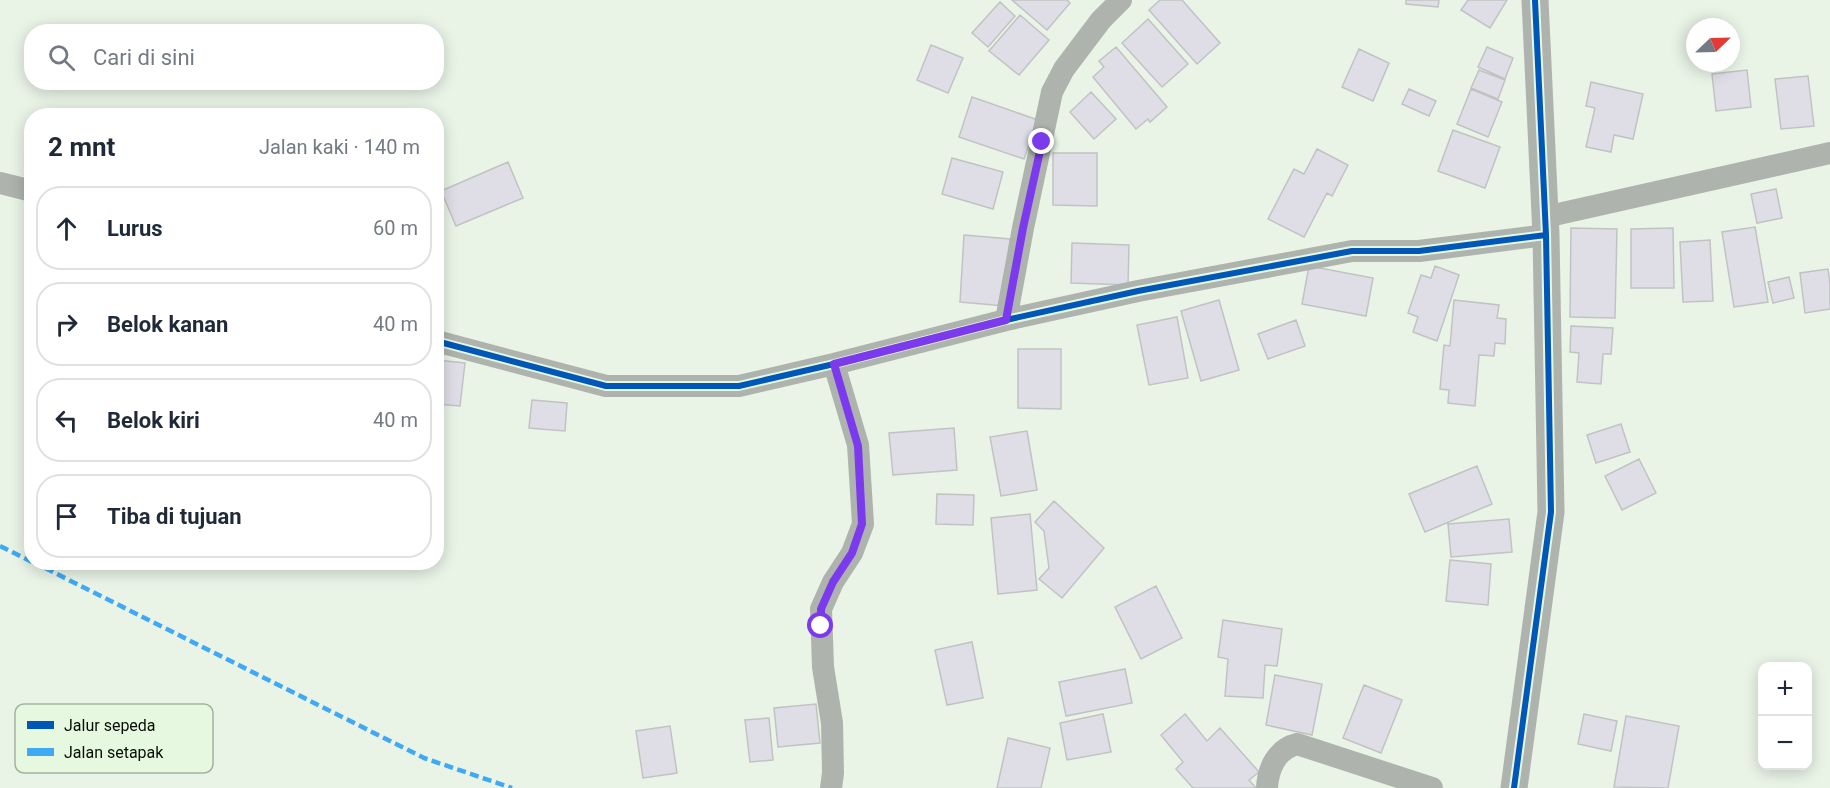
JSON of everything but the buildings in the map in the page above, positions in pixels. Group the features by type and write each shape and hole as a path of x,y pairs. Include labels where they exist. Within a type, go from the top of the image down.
{"street":[{"path":"1006,320 1052,92 1064,69 1101,20 1121,0"},
{"path":"1514,788 1551,512 1545,226 1535,0"},
{"path":"444,343 606,386 739,386 1006,320 1138,291 1352,251 1419,251 1545,226 1830,153"},
{"path":"0,183 24,189"},
{"path":"831,788 832,723 823,667 821,609 833,582 852,553 862,524 858,446 834,364"},
{"path":"1267,788 1273,762 1281,752 1297,744 1432,788"}],"marked path":[{"path":"0,546 24,558"},
{"path":"49,570 424,758 512,788"}],"cycle path":[{"path":"1514,788 1551,512 1546,235 1535,0"},
{"path":"444,343 606,386 739,386 1006,320 1138,291 1352,251 1419,251 1546,235"}],"route":[{"path":"821,626 821,609 833,582 852,553 862,524 858,446 834,364 1006,320 1042,142"}]}
